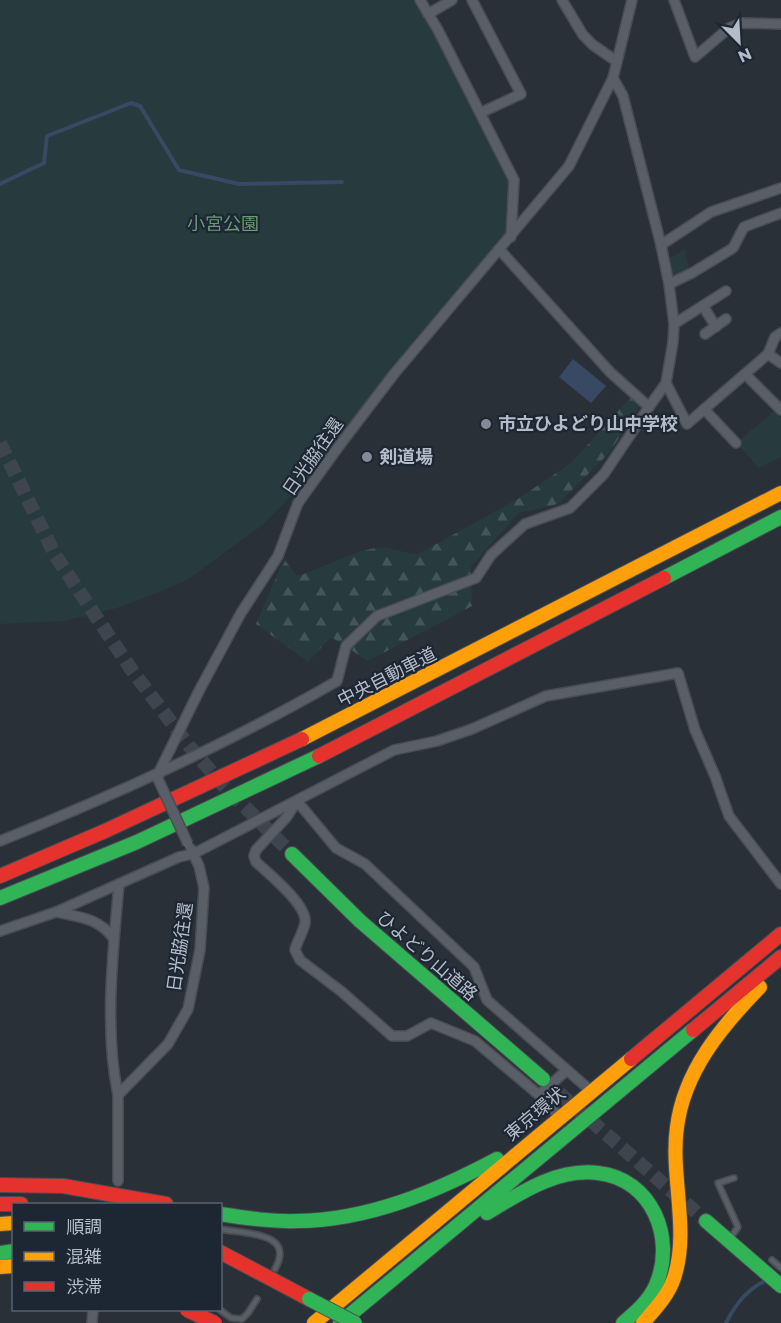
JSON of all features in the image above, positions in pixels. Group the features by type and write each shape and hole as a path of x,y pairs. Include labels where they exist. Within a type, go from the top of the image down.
{"main road":[{"name":"中央自動車道","path":"0,876 105,831 333,725 781,493"},
{"path":"0,898 74,870 237,796 431,699 781,517"},
{"name":"ひよどり山道路","path":"292,854 360,921 543,1079"},
{"name":"東京環状","path":"314,1323 591,1091 779,938"},
{"name":"東京環状","path":"340,1323 781,957"},
{"path":"643,1323 659,1308 680,1261 680,1227 674,1159 677,1124 688,1086 709,1044 781,967"},
{"path":"681,1017 679,1019 682,1028 695,1028"},
{"path":"222,1214 264,1221 305,1222 344,1218 384,1209 464,1177 516,1148 560,1117"},
{"path":"418,1258 512,1197 535,1185 562,1175 580,1173 598,1173 616,1177 636,1189 652,1206 664,1241 663,1262 656,1286 641,1307 623,1323"},
{"path":"0,1185 52,1185 161,1203"},
{"path":"706,1221 728,1240 766,1264 781,1286"},
{"path":"222,1253 333,1323"},
{"path":"222,1263 306,1304 355,1323"},
{"path":"190,1311 215,1323"}],"street":[{"path":"420,0 514,180 511,237"},
{"path":"428,15 452,0"},
{"path":"472,0 521,94 480,113"},
{"path":"562,0 584,35 593,45 616,61"},
{"path":"511,237 569,166 613,78 632,0"},
{"path":"674,0 695,57 729,28 742,23 781,24"},
{"path":"0,841 159,776 337,681 346,646 377,616 476,579 490,555 525,524 570,508 604,474 666,383 674,324 661,245 623,96 613,78"},
{"path":"661,245 711,212 781,188"},
{"path":"669,284 733,248 744,227 781,213"},
{"name":"日光脇往還","path":"118,1095 168,1044 188,1009 200,950 204,900 202,878 159,776 200,689 241,613 278,556 298,503 394,374 511,237"},
{"path":"499,249 610,372 650,407"},
{"path":"674,324 726,291"},
{"path":"703,306 716,327"},
{"path":"705,334 726,319"},
{"path":"666,383 687,424 768,354 775,338 781,333"},
{"path":"768,354 781,363"},
{"path":"745,374 781,410"},
{"path":"704,409 736,443"},
{"path":"0,931 56,912 179,856 193,854 394,750 437,741 472,729 546,696 678,674 695,730 729,816 781,884"},
{"path":"297,801 336,848 365,864 474,967 487,1000 591,1091"},
{"path":"297,801 286,818 256,850 254,856 256,862 294,898 305,917 305,925 296,950 300,960 342,992 392,1036 407,1036 431,1023 475,1041 539,1095 560,1117"},
{"path":"118,1181 118,1095 114,1077 111,1002 119,884"},
{"path":"56,912 97,922 114,939"},
{"path":"539,1095 567,1070"}],"lane":[{"path":"728,1240 738,1227 718,1183 734,1178"},
{"path":"137,1198 149,1203"},
{"path":"222,1229 271,1238 280,1253 280,1259 274,1269"},
{"path":"766,1264 781,1268"},
{"path":"221,1311 231,1318 242,1319 257,1299"}],"green space":[{"name":"小宮公園","path":"0,0 420,0 514,180 509,231 380,386 302,485 264,524 187,580 117,608 65,621 0,624"},
{"path":"685,249 689,269 673,276 670,258"},
{"path":"631,397 641,404 609,453 558,504 519,513 471,566 472,606 368,661 331,637 308,662 256,624 284,559 297,576 347,556 377,548 418,554 518,499 571,463"},
{"path":"774,411 781,418 781,457 759,468 736,443"}],"water":[{"path":"573,359 606,386 591,403 559,377"}],"waterway":[{"path":"0,184 44,163 47,136 131,103 140,106 179,170 239,184 342,182"},
{"path":"726,1323 743,1298 767,1280"}],"tunnel":[{"path":"0,443 55,555 131,669 189,746 222,784 292,854"},
{"path":"543,1079 706,1221"}],"traffic: fast":[{"path":"664,578 781,517"},
{"path":"0,898 137,842 319,756"},
{"path":"292,854 360,921 543,1079"},
{"path":"340,1323 693,1030"},
{"path":"222,1214 288,1221 350,1216 426,1193 497,1159"},
{"path":"487,1213 540,1184 568,1174 598,1173 617,1178 633,1186 655,1214 661,1230 663,1249 661,1267 653,1291 642,1306 623,1323"},
{"path":"706,1221 781,1286"},
{"path":"0,1253 12,1251"},
{"path":"309,1299 355,1323"}],"traffic: slow":[{"path":"302,739 781,493"},
{"path":"643,1323 668,1291 678,1260 680,1222 676,1146 681,1107 696,1068 707,1051 732,1017 760,987"},
{"path":"314,1323 631,1059"},
{"path":"0,1224 12,1223"},
{"path":"0,1267 12,1266"}],"traffic: jam":[{"path":"319,756 664,578"},
{"path":"0,876 105,831 302,739"},
{"path":"631,1059 781,934"},
{"path":"693,1030 781,957"},
{"path":"0,1185 63,1186 160,1203"},
{"path":"0,1204 12,1204"},
{"path":"222,1253 309,1299"},
{"path":"189,1311 215,1323"}],"place":[{"name":"市立ひよどり山中学校","path":"486,424"},
{"name":"剣道場","path":"367,457"}]}
